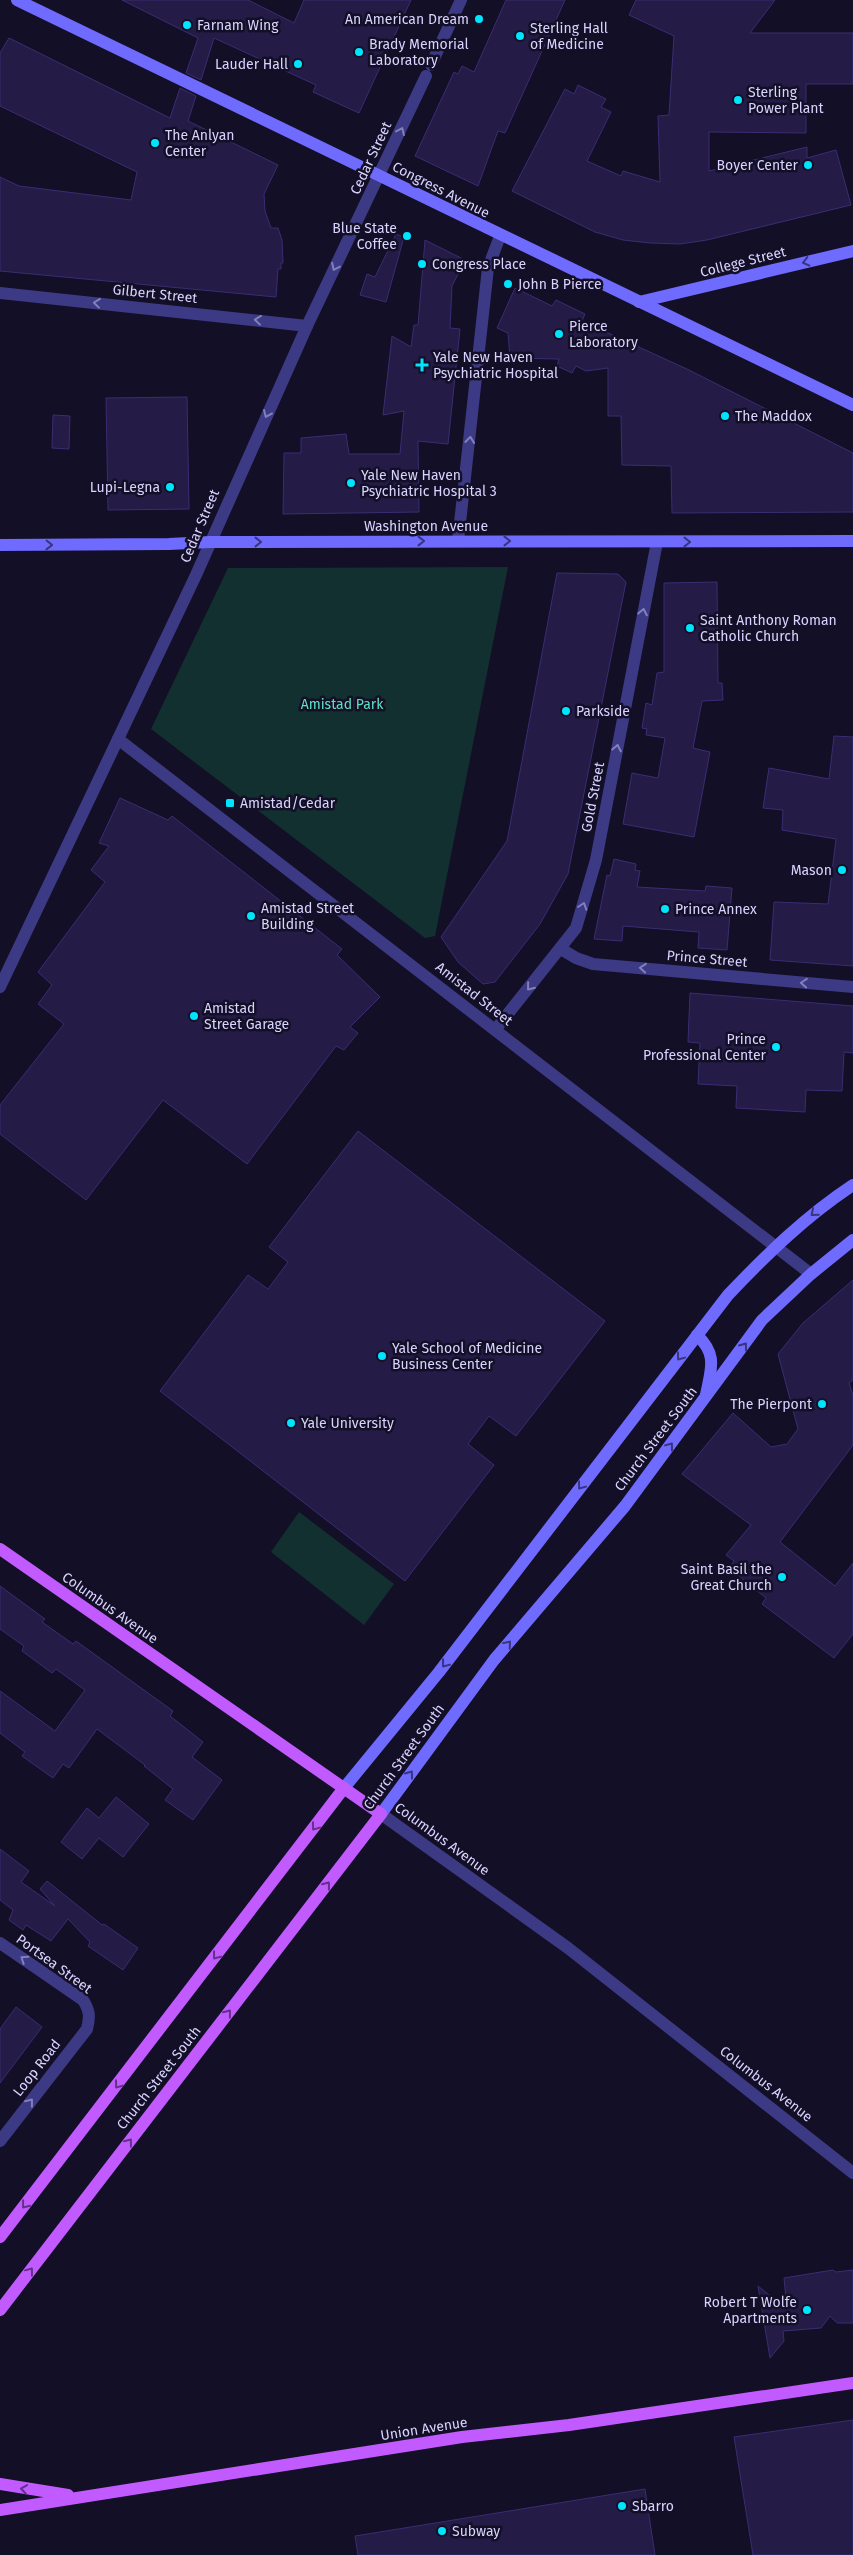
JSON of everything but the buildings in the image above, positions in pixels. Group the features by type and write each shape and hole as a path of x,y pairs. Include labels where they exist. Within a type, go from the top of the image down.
{"main road":[{"name":"Congress Avenue","path":"17,0 853,406"},
{"name":"College Street","path":"639,302 853,251"},
{"name":"Washington Avenue","path":"0,545 152,545 210,542 853,541"},
{"name":"Church Street South","path":"0,2237 344,1788 439,1672 728,1295 775,1245 831,1199 853,1184"},
{"name":"Church Street South","path":"0,2310 381,1814 494,1660 625,1506 705,1400 762,1320 811,1274 853,1240"},
{"path":"697,1335 707,1344 711,1354 705,1400"},
{"name":"Columbus Avenue","path":"0,1549 381,1814"},
{"name":"Union Avenue","path":"0,2510 462,2437 569,2425 853,2383"},
{"path":"0,2484 83,2497"}],"street":[{"name":"Cedar Street","path":"0,987 118,739 210,542 307,326 380,176 461,0"},
{"path":"458,541 488,268 500,236"},
{"name":"Gilbert Street","path":"0,293 307,326"},
{"name":"Gold Street","path":"495,1030 576,928 596,860 657,542"},
{"name":"Amistad Street","path":"118,739 811,1274"},
{"name":"Prince Street","path":"561,949 576,958 594,964 853,987"},
{"name":"Columbus Avenue","path":"381,1814 568,1948 853,2173"},
{"name":"Portsea Street","path":"0,1943 74,1993 83,2000 89,2010"},
{"name":"Loop Road","path":"0,2141 86,2029 90,2018 89,2010"}],"green space":[{"name":"Amistad Park","path":"508,567 435,936 425,938 151,729 228,568"},
{"path":"299,1512 394,1584 364,1625 271,1552"}],"place":[{"name":"An American Dream","path":"479,19"},
{"name":"Farnam Wing","path":"187,25"},
{"name":"Sterling Hall of Medicine","path":"520,36"},
{"name":"Brady Memorial Laboratory","path":"359,52"},
{"name":"Lauder Hall","path":"298,64"},
{"name":"Sterling Power Plant","path":"738,100"},
{"name":"The Anlyan Center","path":"155,143"},
{"name":"Boyer Center","path":"808,165"},
{"name":"Blue State Coffee","path":"407,236"},
{"name":"Congress Place","path":"422,264"},
{"name":"John B Pierce","path":"508,284"},
{"name":"Pierce Laboratory","path":"559,334"},
{"name":"Yale New Haven Psychiatric Hospital","path":"422,365"},
{"name":"The Maddox","path":"725,416"},
{"name":"Yale New Haven Psychiatric Hospital 3","path":"351,483"},
{"name":"Lupi-Legna","path":"170,487"},
{"name":"Saint Anthony Roman Catholic Church","path":"690,628"},
{"name":"Parkside","path":"566,711"},
{"name":"Amistad/Cedar","path":"230,803"},
{"name":"Mason","path":"842,870"},
{"name":"Prince Annex","path":"665,909"},
{"name":"Amistad Street Building","path":"251,916"},
{"name":"Amistad Street Garage","path":"194,1016"},
{"name":"Prince Professional Center","path":"776,1047"},
{"name":"Yale School of Medicine Business Center","path":"382,1356"},
{"name":"The Pierpont","path":"822,1404"},
{"name":"Yale University","path":"291,1423"},
{"name":"Saint Basil the Great Church","path":"782,1577"},
{"name":"Robert T Wolfe Apartments","path":"807,2310"},
{"name":"Sbarro","path":"622,2506"},
{"name":"Subway","path":"442,2531"}]}
